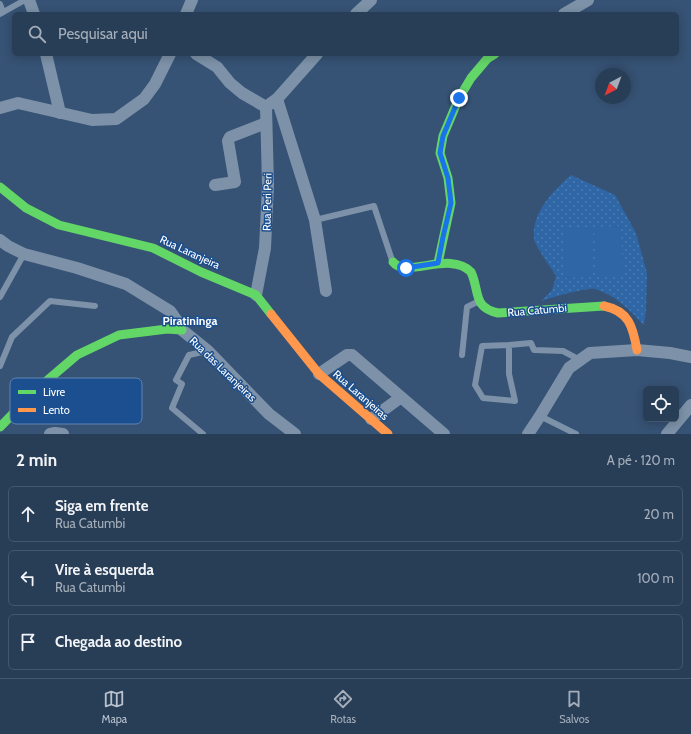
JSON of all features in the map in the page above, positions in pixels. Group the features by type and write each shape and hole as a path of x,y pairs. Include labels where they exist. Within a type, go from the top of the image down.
{"street":[{"path":"29,0 33,12"},
{"path":"187,12 192,0"},
{"path":"358,12 371,0"},
{"path":"567,12 588,0"},
{"path":"46,56 60,113"},
{"path":"0,108 18,103 92,120 116,119 144,100 155,84 169,56"},
{"path":"199,56 217,67 230,83 242,93 266,107 277,99 315,56"},
{"path":"438,263 451,203 448,178 440,153 443,136 459,98 471,78 487,59 492,56"},
{"path":"277,99 315,220 326,291"},
{"name":"Rua Peri Peri","path":"256,295 265,248 268,185 266,107"},
{"path":"215,185 235,182 228,141 230,137 266,123"},
{"name":"Rua Laranjeira","path":"0,186 26,208 59,225 153,248 201,272 256,295 319,374"},
{"name":"Rua das Laranjeiras","path":"0,240 24,254 77,268 126,284 170,311 182,330 208,351 269,414 295,434"},
{"path":"393,262 398,266 406,268 438,263 460,264 468,268 473,276 480,300"},
{"name":"Rua Catumbi","path":"480,300 486,309 498,313 601,305 616,309 629,320 634,332 637,350"},
{"path":"50,378 77,355 119,335 167,329 182,330"},
{"path":"528,434 569,368 590,353 637,350 670,353 691,358"},
{"path":"319,374 347,355 352,355 400,398 444,434"},
{"name":"Rua Laranjeiras","path":"319,374 388,434"},
{"path":"371,419 400,398"},
{"path":"668,434 691,405"},
{"path":"0,427 10,417"},
{"path":"50,434 63,434"}],"lane":[{"path":"0,4 2,13 25,0"},
{"path":"315,220 374,206 393,262"},
{"path":"0,297 24,254"},
{"path":"462,355 467,307 480,300"},
{"path":"0,366 12,337 50,301 95,306"},
{"path":"509,345 509,374 515,401 483,398 475,385 482,346 531,343 534,350 563,351 580,360"},
{"path":"203,434 172,408 182,384 176,380 189,355 208,351"},
{"path":"540,416 576,434"}],"shaded area":[{"path":"571,175 615,195 636,233 647,273 644,325 616,299 595,289 577,291 541,301 552,290 556,276 535,242 534,229 536,220 551,195"},
{"path":"621,226 623,275 596,275 594,227"},
{"path":"591,228 592,277 565,278 564,229"}],"traffic: fast":[{"path":"438,263 451,203 448,178 440,153 443,136 459,98 471,78 487,59 492,56"},
{"path":"0,187 26,208 59,225 153,248 201,272 256,295 271,314"},
{"path":"393,262 399,266 408,268 441,264 462,266 471,272 480,302 484,307 498,313 604,306"},
{"path":"50,378 77,355 119,335 167,329 182,330"},
{"path":"0,427 10,417"}],"traffic: slow":[{"path":"604,306 619,312 628,321 634,334 637,350"},
{"path":"271,314 319,374 388,434"}],"district":[{"name":"Piratininga","path":"190,320"}],"route":[{"path":"406,268 438,263 451,203 448,178 440,153 443,136 459,98"}]}
